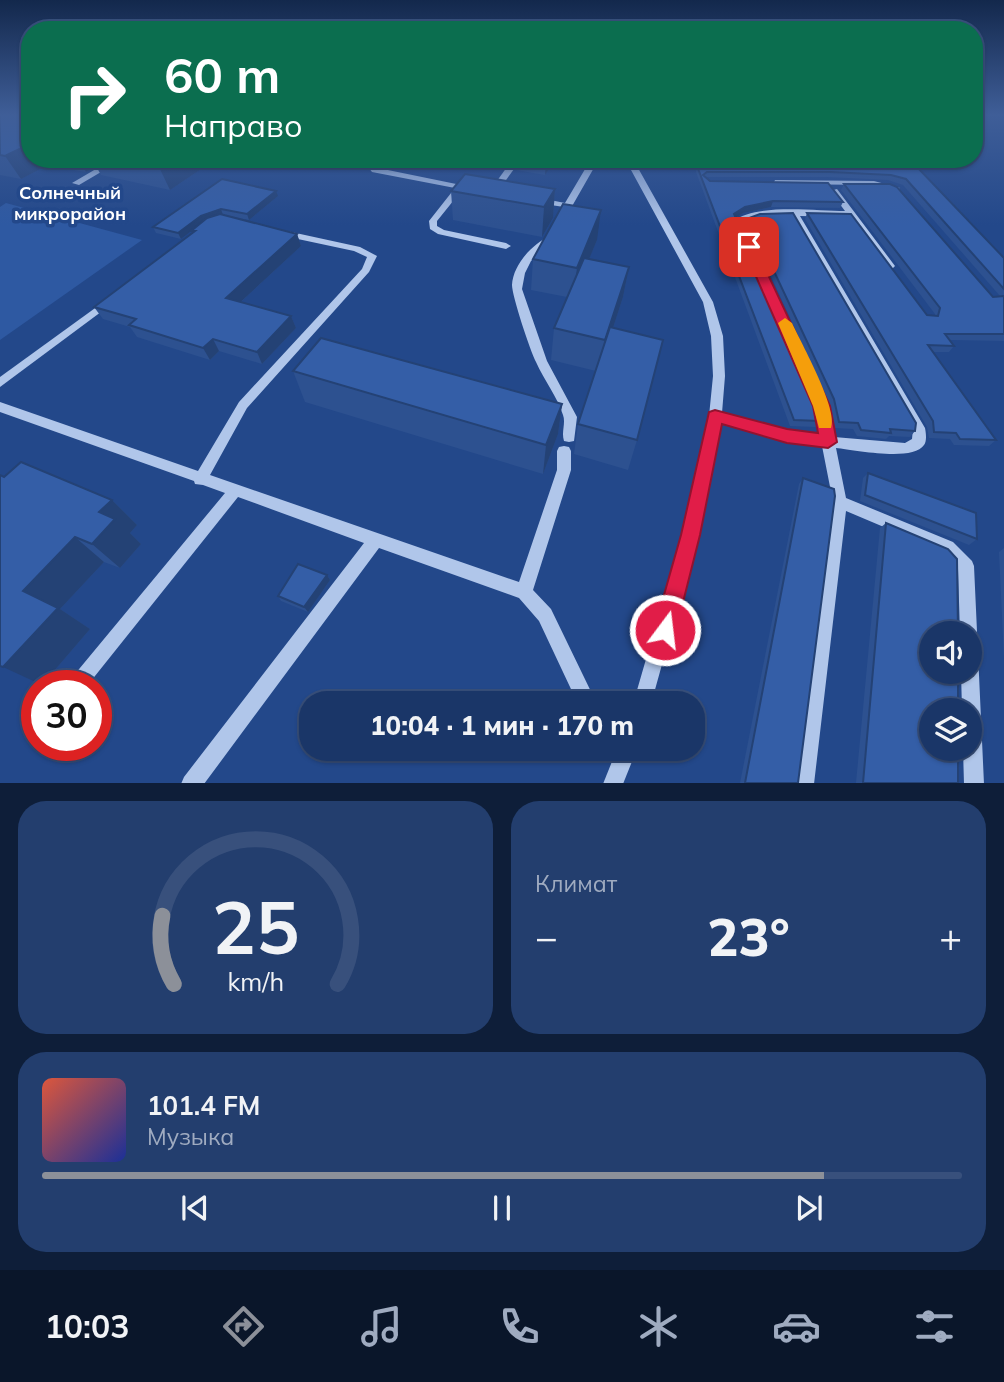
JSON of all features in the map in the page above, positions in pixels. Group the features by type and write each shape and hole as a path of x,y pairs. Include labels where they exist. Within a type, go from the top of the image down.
{"street":[{"path":"373,168 460,187"},
{"path":"492,193 508,168"},
{"path":"634,168 708,302 717,336 719,376 715,416 690,535 646,691"},
{"path":"761,182 888,185 906,199"},
{"path":"828,182 898,276"},
{"path":"851,214 751,214 738,221 822,406 840,502 948,547 966,566 974,783"},
{"path":"715,416 787,436 828,442 906,449 919,442 919,428 795,214"},
{"path":"200,480 243,405 366,270 372,256 357,249 273,231"},
{"path":"524,592 564,470 571,417 541,361 517,289 517,278 532,251 550,239"},
{"path":"0,383 123,290"},
{"path":"0,407 200,480 524,592 545,615 582,691"},
{"path":"191,783 374,541"},
{"path":"613,783 622,761"}],"lane":[{"path":"76,183 103,168"},
{"path":"561,216 590,168"},
{"path":"471,189 460,187 433,221 433,227 442,232 506,246"},
{"path":"482,191 505,195"},
{"path":"530,200 568,206"},
{"path":"89,670 235,491"},
{"path":"804,783 840,502"}],"shaded area":[{"path":"6,203 142,240 0,340 0,207"}],"building":[{"path":"0,152 14,152 5,156 0,155"},
{"path":"698,168 918,168 1004,258 1004,289 906,179 891,175 830,172 707,172 703,175 710,181 828,183 843,202 773,201 745,207 734,214 817,401 820,421 794,420"},
{"path":"465,174 555,189 544,207 451,191"},
{"path":"222,179 276,191 247,214 221,209 201,216 178,233 153,227"},
{"path":"844,184 890,184 897,187 993,297 1004,296 1004,334 945,334 954,346 928,345 996,440 960,439 956,433 934,432 933,421 807,213 851,214 927,315 938,316 940,308"},
{"path":"563,204 601,210 577,268 533,259"},
{"path":"793,213 916,423 915,431 890,429 891,433 861,430 858,423 839,422 834,399 749,218 760,214"},
{"path":"220,214 297,234 226,298 291,316 257,352 213,339 203,348 129,325 136,319 94,307 195,231 191,231 207,218"},
{"path":"584,258 629,267 605,340 554,328"},
{"path":"610,327 663,340 637,440 578,424"},
{"path":"321,338 562,404 546,445 293,371"},
{"path":"21,462 112,500 99,512 115,519 92,544 75,537 23,591 58,608 3,667 0,666 0,475 4,477"},
{"path":"868,473 976,513 977,539 865,495"},
{"path":"803,478 834,489 835,496 798,783 745,783"},
{"path":"886,523 948,549 957,559 958,621 919,621 919,684 958,684 958,698 919,698 919,761 958,761 958,783 863,783"},
{"path":"298,564 327,575 304,607 278,596"}],"slow traffic":[{"path":"785,323 822,406 825,424"}],"district":[{"name":"Солнечный микрорайон","path":"70,202"}],"route":[{"path":"665,630 690,535 715,416 752,428 828,442 822,406 749,247"}]}
